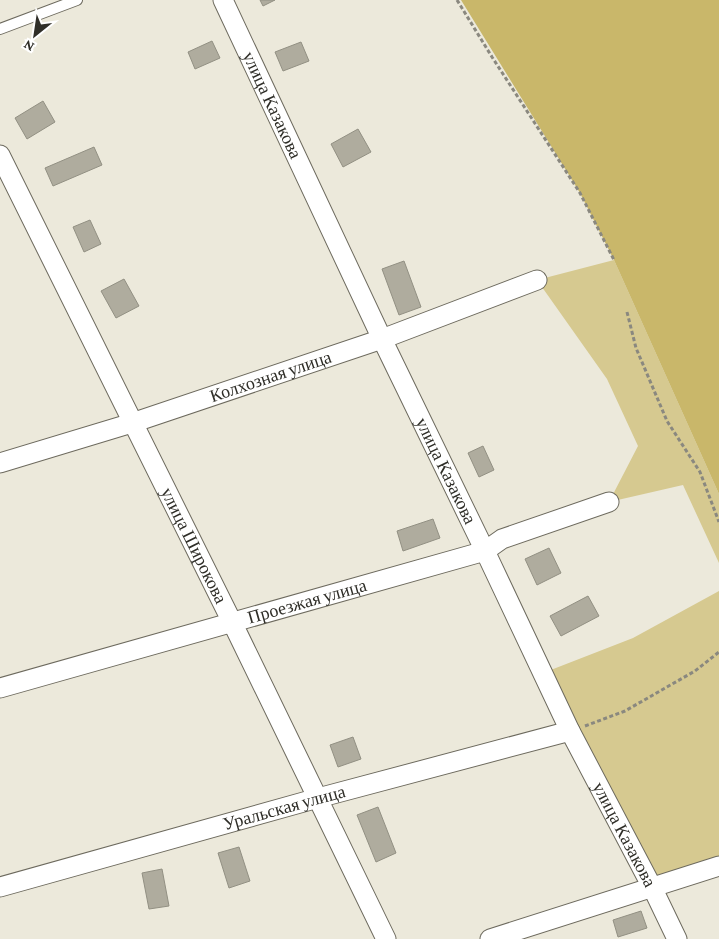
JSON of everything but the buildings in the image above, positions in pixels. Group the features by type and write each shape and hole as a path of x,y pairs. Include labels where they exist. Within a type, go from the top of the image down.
{"street":[{"name":"улица Казакова","path":"223,0 382,339 570,731 652,887 677,939"},
{"name":"улица Широкова","path":"0,155 232,622 386,939"},
{"name":"Колхозная улица","path":"0,463 132,423 382,339 537,280"},
{"name":"Проезжая улица","path":"0,688 485,551 502,539 609,502"},
{"name":"Уральская улица","path":"0,887 318,798 570,731"},
{"path":"490,939 719,866"}],"lane":[{"path":"0,29 78,0"}],"path":[{"path":"458,0 492,58 580,193 614,260"},
{"path":"627,312 636,348 667,422 700,472 719,522"},
{"path":"570,731 625,711 695,671 719,652"}],"shaded area":[{"path":"461,0 719,0 719,494 614,260 580,193"},
{"path":"614,260 719,494 719,563 683,485 609,502 638,446 607,379 537,280"},
{"path":"719,591 719,866 652,887 543,673 633,638"}]}
